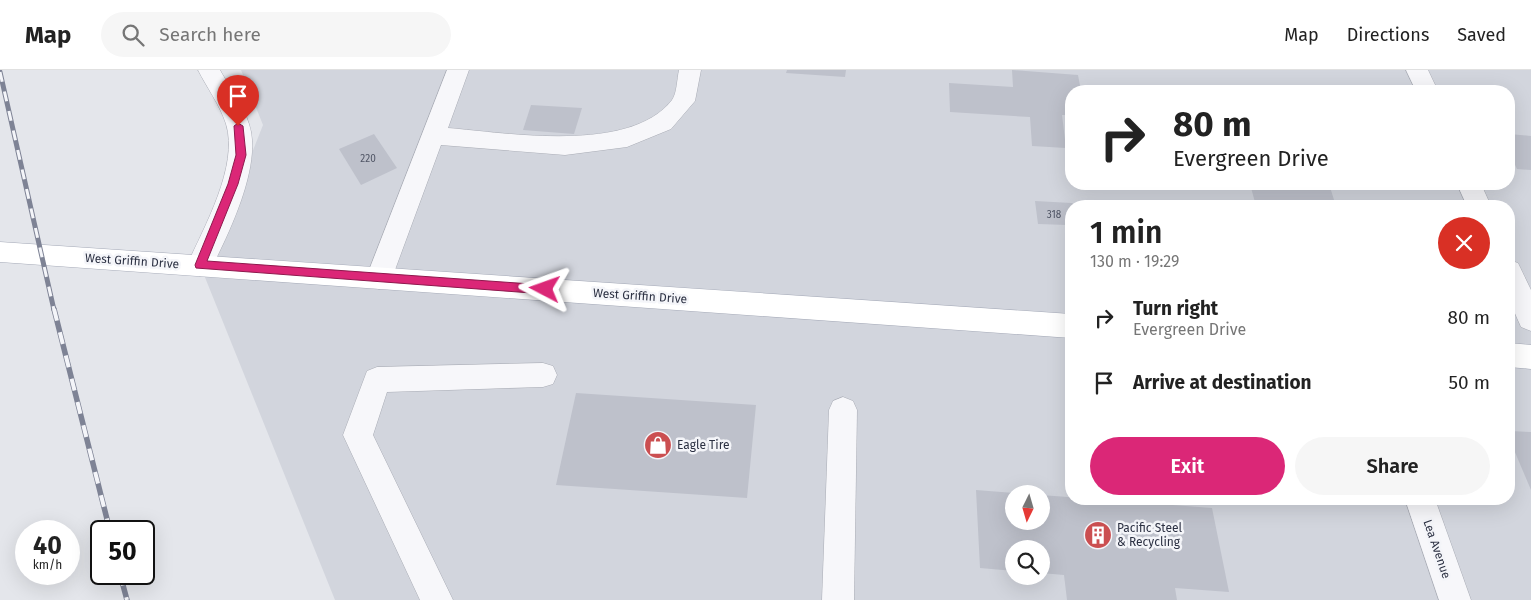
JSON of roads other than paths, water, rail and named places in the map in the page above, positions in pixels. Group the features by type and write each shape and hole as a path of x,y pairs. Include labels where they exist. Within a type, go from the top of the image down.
{"main road":[{"name":"West Griffin Drive","path":"0,252 1065,326"},
{"path":"1515,356 1531,357"}],"street":[{"path":"200,265 233,184 241,155 238,126 209,70"},
{"path":"378,278 458,70"},
{"path":"433,136 565,146 627,138 663,123 684,101 690,70"},
{"path":"1418,70 1424,85"},
{"path":"1515,284 1531,319"},
{"path":"437,600 358,435 377,380 543,375"},
{"path":"838,600 844,410"},
{"name":"Lea Avenue","path":"1422,505 1455,600"}],"railway":[{"path":"0,72 54,310"},
{"path":"54,309 107,520"},
{"path":"123,585 127,600"}],"place":[{"name":"Eagle Tire","path":"658,445"},
{"name":"Pacific Steel & Recycling","path":"1098,535"}]}
